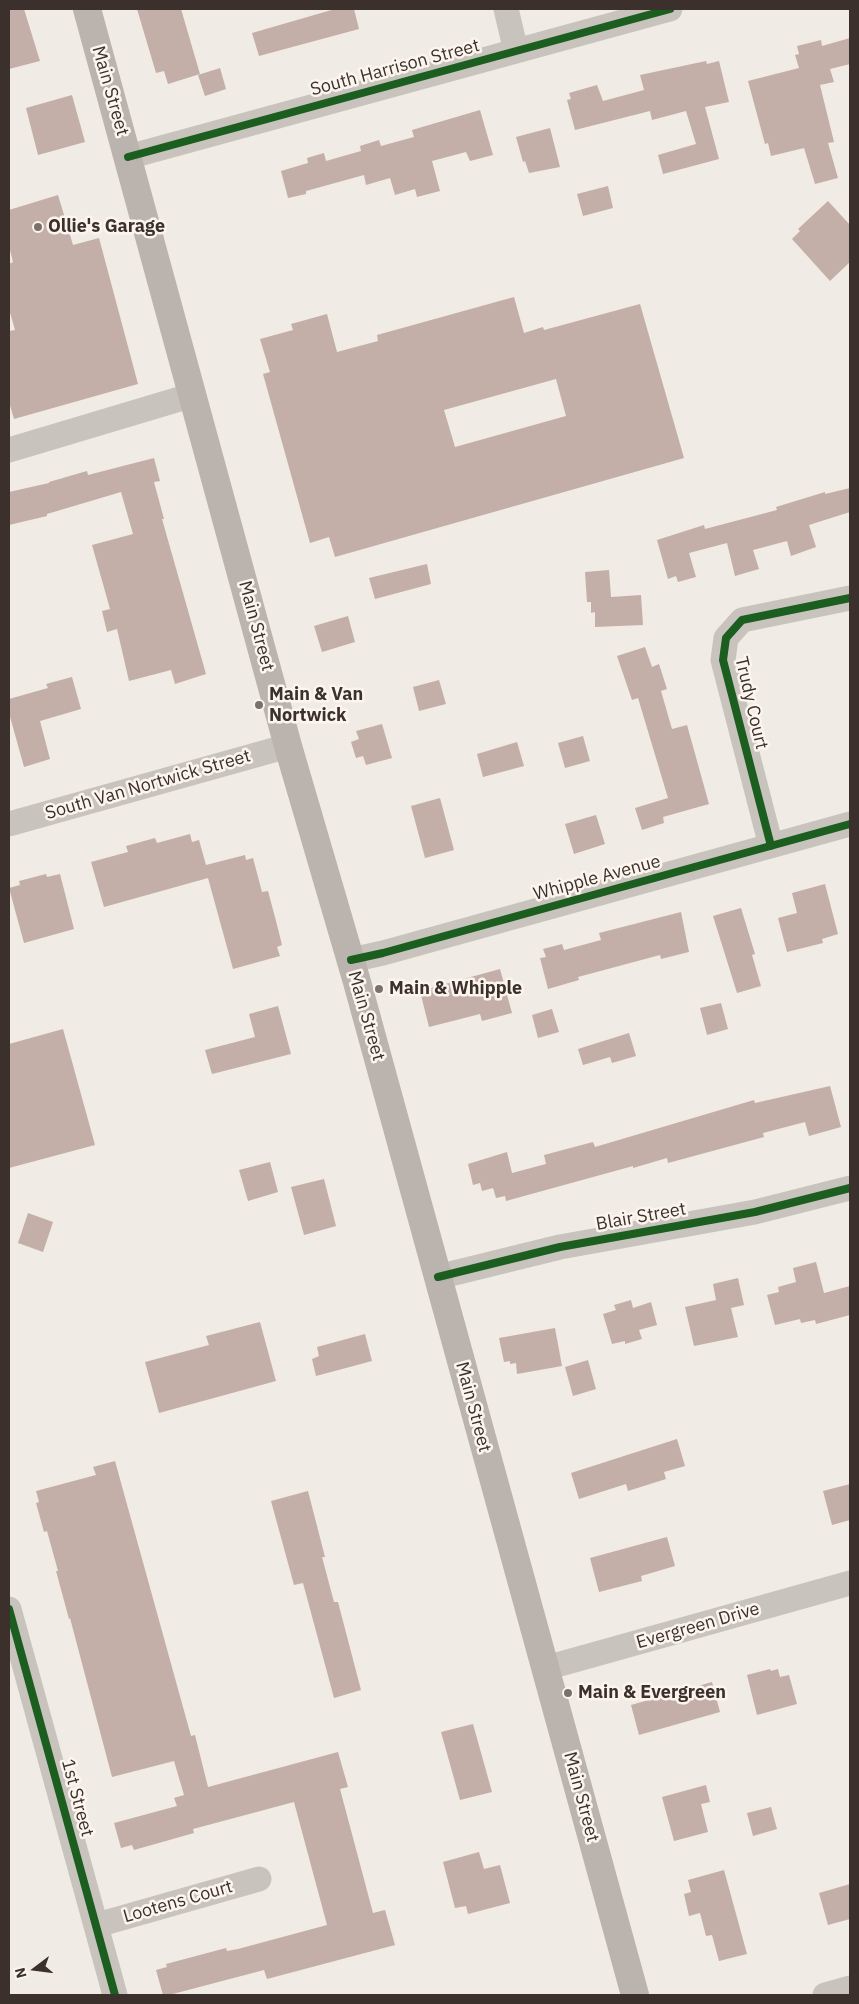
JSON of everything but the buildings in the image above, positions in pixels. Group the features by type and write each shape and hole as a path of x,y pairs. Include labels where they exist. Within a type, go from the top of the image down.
{"main road":[{"name":"Main Street","path":"87,9 288,746 351,960 635,1995"}],"street":[{"path":"506,9 516,51"},
{"name":"South Harrison Street","path":"128,157 670,9"},
{"path":"9,450 193,395"},
{"name":"Trudy Court","path":"771,846 722,660 726,638 742,620 850,598"},
{"name":"South Van Nortwick Street","path":"9,824 288,746"},
{"name":"Whipple Avenue","path":"351,960 402,948 850,824"},
{"name":"Blair Street","path":"438,1277 560,1247 755,1212 850,1188"},
{"name":"Evergreen Drive","path":"546,1668 850,1582"},
{"name":"1st Street","path":"9,1609 115,1995"},
{"name":"Lootens Court","path":"96,1925 259,1878"},
{"path":"824,1995 850,1988"}],"cycle path":[{"path":"128,157 670,9"},
{"path":"771,846 723,660 726,638 742,620 850,598"},
{"path":"351,960 383,953 850,824"},
{"path":"438,1277 560,1247 755,1212 850,1188"},
{"path":"9,1609 115,1995"}],"place":[{"name":"Ollie's Garage","path":"38,227"},
{"name":"Main & Van Nortwick","path":"259,705"},
{"name":"Main & Whipple","path":"379,989"},
{"name":"Main & Evergreen","path":"568,1693"}]}
